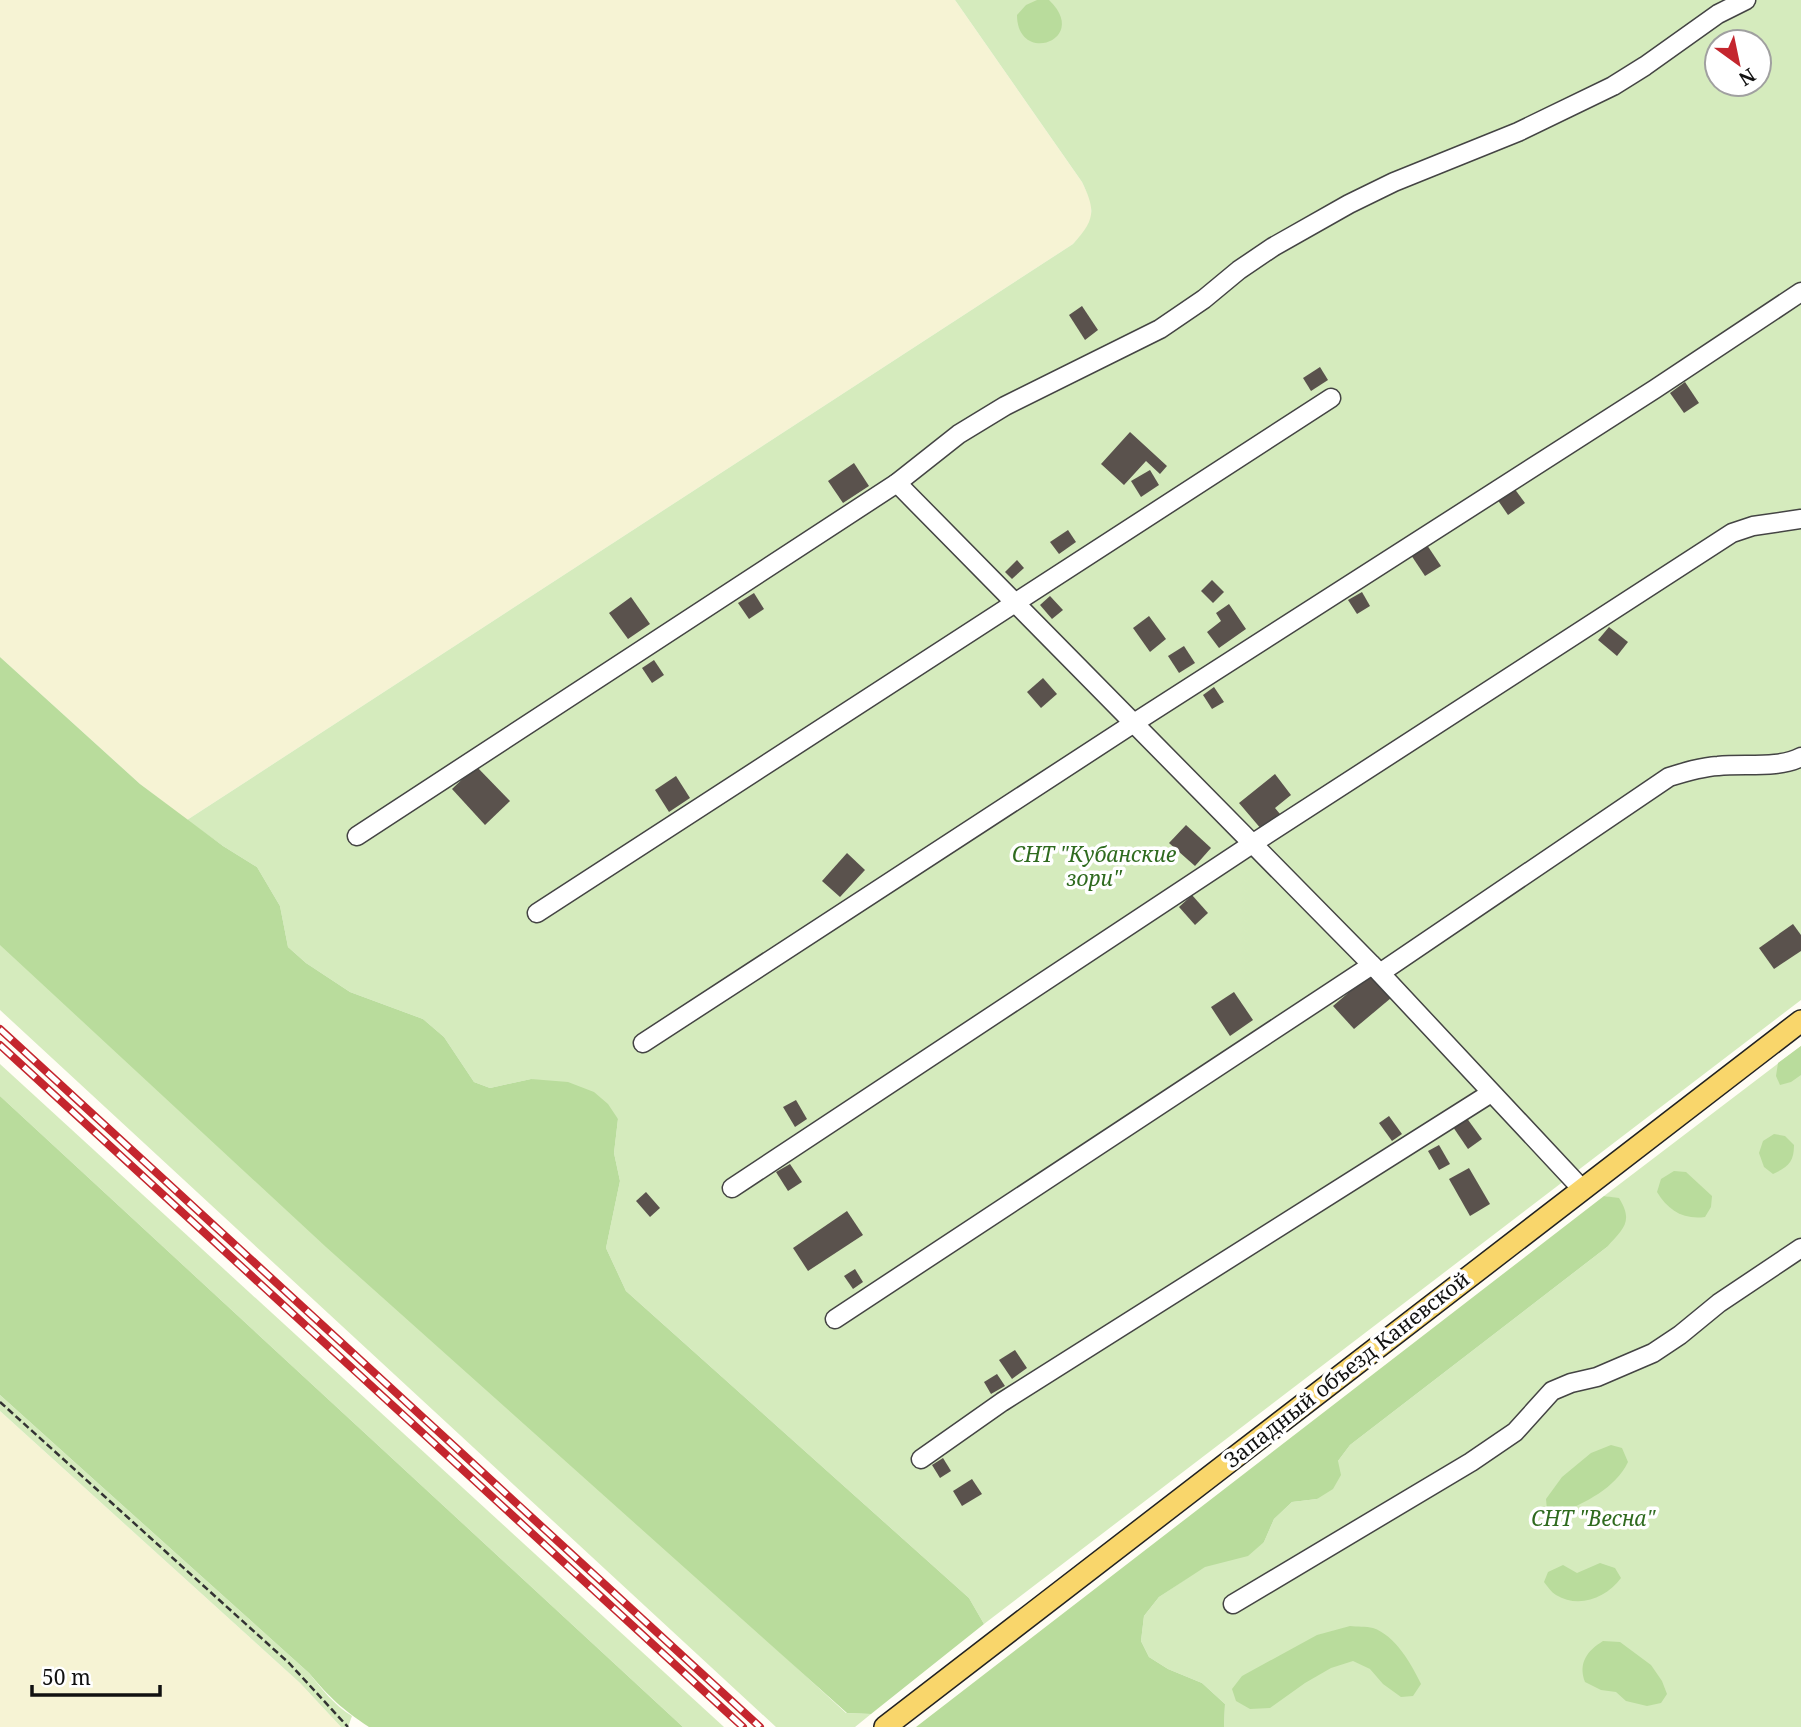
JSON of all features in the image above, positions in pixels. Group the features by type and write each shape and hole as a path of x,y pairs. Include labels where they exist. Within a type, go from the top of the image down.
{"main road":[{"name":"Западный объезд Каневской","path":"889,1723 1801,1021"}],"lane":[{"path":"357,836 897,483 959,434 1015,401 1160,329 1273,247 1338,210 1394,182 1518,132 1613,86 1718,14 1746,0"},
{"path":"643,1044 1801,292"},
{"path":"537,913 1331,398"},
{"path":"897,483 1376,969 1582,1189"},
{"path":"732,1188 1252,844 1732,533 1753,526 1801,519"},
{"path":"835,1319 1669,777 1714,766 1774,764 1791,762 1801,757"},
{"path":"921,1459 1002,1402 1492,1093"},
{"path":"1233,1604 1471,1462 1515,1432 1552,1391 1627,1366 1653,1353 1719,1303 1801,1248"}],"path":[{"path":"0,1402 289,1663 348,1727"}],"shaded area":[{"path":"0,0 955,0 1082,182 1091,201 1091,220 1073,244 187,820 140,784 0,657"},
{"path":"0,1411 300,1683 341,1727 0,1727"}],"green space":[{"name":"СНТ \"Кубанские зори\"","path":"955,0 1801,0 1801,1000 984,1624 969,1598 626,1291 606,1248 620,1181 614,1153 618,1119 531,1079 490,1088 474,1082 444,1037 423,1019 350,992 306,963 288,947 280,906 257,867 187,820 1073,244 1089,221 1090,201 1082,182"},
{"path":"1037,0 1049,0 1060,14 1062,26 1057,36 1049,42 1028,40 1020,31 1017,15 1026,5"},
{"path":"0,657 140,784 223,846 257,867 280,906 288,947 306,963 350,992 423,1019 444,1037 474,1082 490,1088 531,1079 568,1082 594,1092 608,1104 618,1119 614,1153 620,1181 606,1248 626,1291 969,1598 984,1624 871,1714 847,1713 326,1247 0,945"},
{"path":"0,934 846,1713 871,1714 855,1727 776,1727 0,1010"},
{"name":"СНТ \"Весна\"","path":"1801,1046 1801,1727 1224,1727 1225,1704 1202,1683 1168,1669 1149,1657 1141,1641 1144,1616 1159,1597 1205,1566 1264,1542 1274,1519 1292,1502 1317,1499 1350,1445 1607,1247 1619,1199 1604,1196"},
{"path":"1801,1046 1801,1075 1780,1085 1776,1076 1778,1063"},
{"path":"0,1064 724,1727 683,1727 0,1096"},
{"path":"0,1096 683,1727 369,1727 337,1703 309,1673 0,1395"},
{"path":"1774,1134 1785,1136 1794,1145 1789,1163 1773,1174 1764,1167 1759,1153 1763,1141"},
{"path":"1674,1171 1686,1172 1712,1196 1711,1207 1705,1217 1690,1217 1677,1212 1666,1204 1657,1192 1661,1179"},
{"path":"1604,1196 1619,1198 1626,1213 1625,1225 1607,1247 1350,1445 1338,1461 1341,1475 1333,1489 1317,1499 1292,1502 1274,1519 1264,1542 1248,1556 1205,1567 1159,1597 1144,1616 1141,1641 1149,1657 1168,1669 1202,1683 1225,1704 1224,1727 916,1727"},
{"path":"0,1395 309,1673 334,1702 352,1716 348,1727 341,1727 300,1683 0,1411"},
{"path":"1611,1445 1622,1448 1628,1462 1615,1480 1598,1494 1560,1514 1547,1510 1546,1499 1562,1477 1591,1453"},
{"path":"1600,1563 1615,1568 1621,1578 1600,1596 1583,1601 1565,1599 1554,1594 1544,1582 1548,1572 1563,1565 1577,1573"},
{"path":"1350,1626 1373,1628 1389,1637 1408,1660 1421,1684 1413,1696 1401,1697 1383,1684 1370,1669 1353,1661 1331,1668 1270,1708 1250,1709 1236,1701 1232,1689 1242,1676 1317,1635"},
{"path":"1603,1641 1620,1642 1651,1665 1667,1694 1661,1703 1647,1706 1626,1701 1616,1692 1601,1690 1585,1682 1585,1658"}],"building":[{"path":"1082,306 1098,330 1085,340 1069,315"},
{"path":"1320,367 1328,380 1311,391 1303,378"},
{"path":"1685,382 1699,403 1684,413 1670,393"},
{"path":"1130,432 1167,466 1160,474 1146,461 1124,485 1101,464"},
{"path":"854,463 869,486 843,503 828,481"},
{"path":"1150,470 1159,485 1141,497 1131,481"},
{"path":"1514,488 1525,503 1508,515 1497,499"},
{"path":"1068,530 1076,542 1059,554 1050,542"},
{"path":"1427,545 1441,566 1425,576 1411,555"},
{"path":"1017,560 1024,568 1012,579 1005,572"},
{"path":"1212,580 1224,592 1213,603 1201,591"},
{"path":"1362,592 1370,606 1357,614 1348,600"},
{"path":"754,593 764,609 749,619 738,603"},
{"path":"1050,596 1063,610 1052,619 1040,605"},
{"path":"631,597 650,624 628,639 609,613"},
{"path":"1229,604 1246,629 1219,648 1207,632 1221,621 1216,613"},
{"path":"1149,616 1166,639 1150,652 1133,628"},
{"path":"1609,627 1628,642 1617,656 1598,640"},
{"path":"1184,646 1195,663 1179,673 1168,656"},
{"path":"654,660 664,675 652,683 642,668"},
{"path":"1043,678 1057,694 1041,708 1027,692"},
{"path":"1214,687 1224,702 1212,709 1203,695"},
{"path":"476,766 510,801 485,825 452,789"},
{"path":"1275,774 1291,795 1275,808 1280,814 1262,830 1239,803"},
{"path":"676,776 690,798 669,812 655,790"},
{"path":"1186,825 1211,848 1195,866 1169,843"},
{"path":"847,853 865,870 840,897 822,881"},
{"path":"1192,895 1208,913 1195,925 1179,907"},
{"path":"1793,924 1801,935 1801,951 1774,969 1759,948"},
{"path":"1370,974 1391,998 1354,1029 1333,1006"},
{"path":"1234,992 1253,1020 1230,1036 1211,1007"},
{"path":"796,1100 807,1119 795,1127 783,1107"},
{"path":"1389,1116 1402,1134 1392,1141 1379,1123"},
{"path":"1466,1117 1482,1139 1468,1149 1453,1127"},
{"path":"1439,1145 1450,1164 1439,1170 1428,1151"},
{"path":"790,1164 802,1182 788,1191 776,1172"},
{"path":"1469,1168 1490,1204 1470,1216 1449,1179"},
{"path":"646,1192 660,1208 650,1217 636,1201"},
{"path":"847,1211 863,1235 808,1271 793,1248"},
{"path":"855,1269 863,1282 853,1289 844,1276"},
{"path":"1015,1350 1027,1368 1012,1379 999,1360"},
{"path":"997,1374 1005,1386 991,1394 984,1382"},
{"path":"943,1458 951,1471 940,1478 932,1465"},
{"path":"972,1479 982,1494 962,1506 953,1491"}],"railway":[{"path":"0,1029 760,1727"},
{"path":"0,1045 743,1727"}]}
